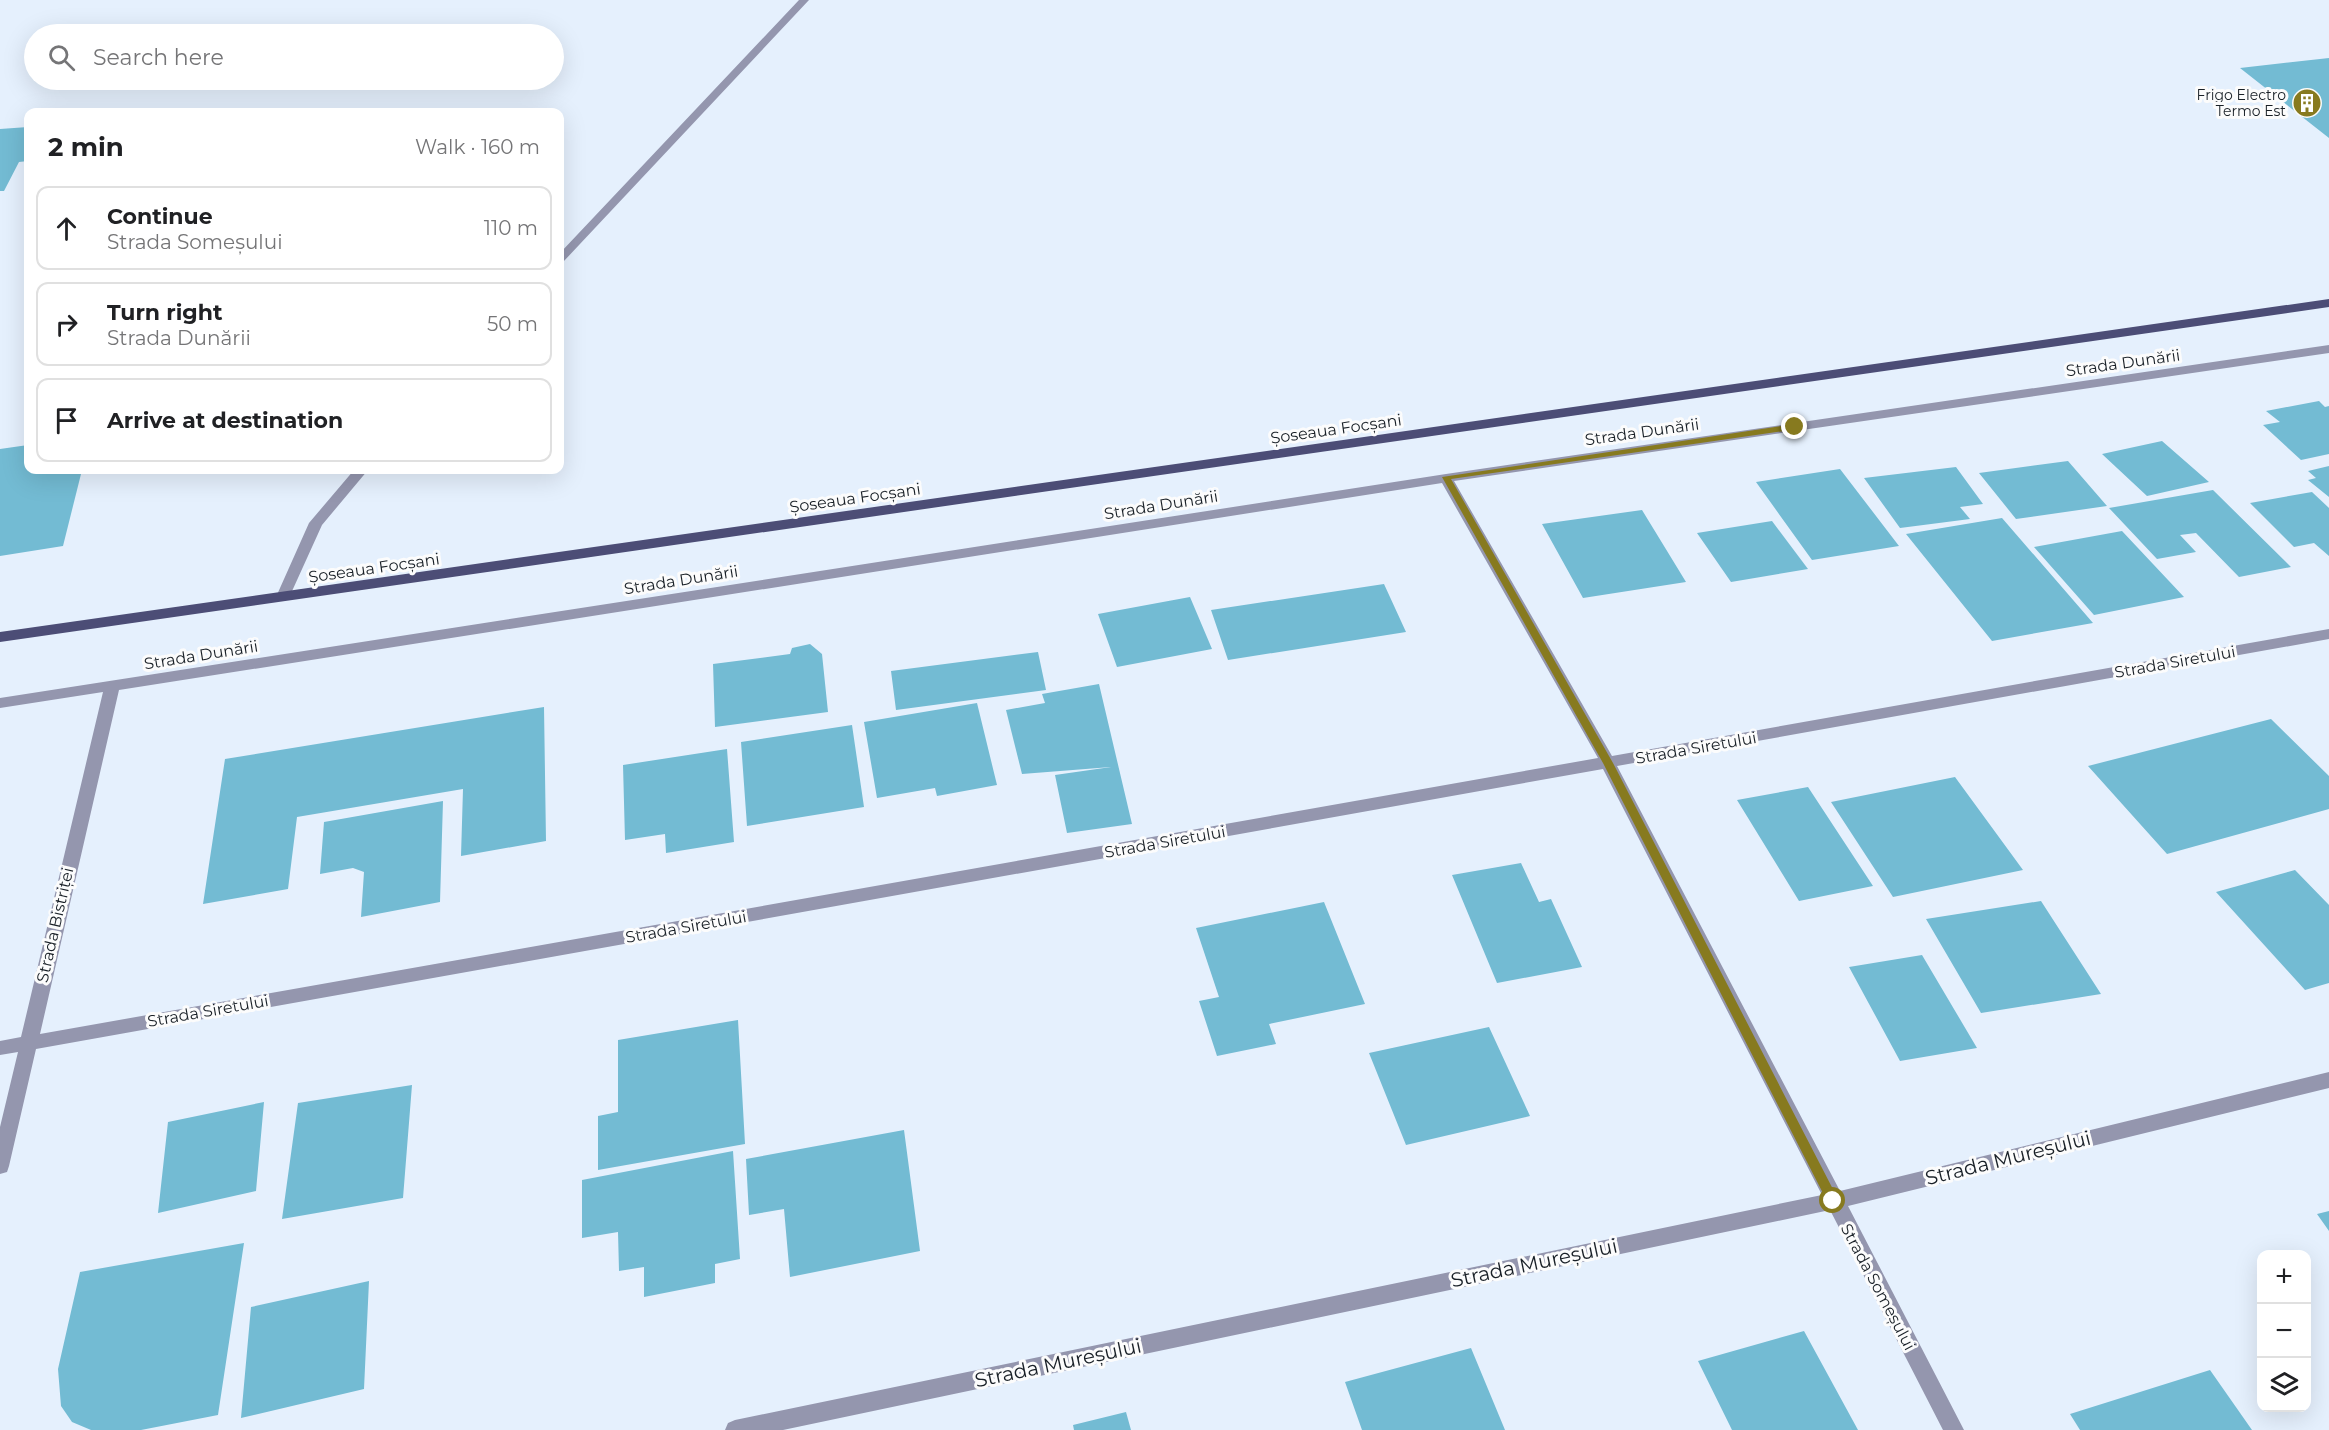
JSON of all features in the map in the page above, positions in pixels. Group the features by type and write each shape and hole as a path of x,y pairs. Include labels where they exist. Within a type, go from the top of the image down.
{"main road":[{"name":"Șoseaua Focșani","path":"0,637 2329,303"}],"street":[{"path":"564,255 804,0"},
{"name":"Strada Dunării","path":"0,703 1446,477 2329,349"},
{"path":"283,597 316,523 358,474"},
{"name":"Strada Someșului","path":"1446,477 1608,763 1833,1201 1954,1430"},
{"name":"Strada Siretului","path":"0,1048 2329,634"},
{"name":"Strada Bistriței","path":"0,1166 112,686"},
{"name":"Strada Mureșului","path":"735,1430 1833,1201 2329,1080"}],"building":[{"name":"Frigo Electro Termo Est","path":"2329,58 2329,138 2240,68"},
{"path":"24,127 24,161 19,162 4,191 0,191 0,129"},
{"path":"2319,401 2325,407 2329,406 2329,454 2301,460 2263,425 2280,422 2266,411"},
{"path":"2162,441 2209,482 2147,496 2102,454"},
{"path":"24,446 24,474 81,474 63,546 0,556 0,449"},
{"path":"2068,461 2107,506 2016,519 1979,473"},
{"path":"2329,466 2329,497 2308,480 2316,478 2308,471"},
{"path":"1956,467 1983,504 1960,507 1970,519 1900,528 1864,478"},
{"path":"1840,469 1899,546 1812,560 1756,482"},
{"path":"2213,490 2291,567 2239,577 2196,533 2180,535 2196,552 2157,559 2109,508"},
{"path":"2312,492 2329,508 2329,556 2314,543 2294,547 2250,503"},
{"path":"1642,510 1686,582 1583,598 1542,524"},
{"path":"2002,518 2093,623 1992,641 1906,534"},
{"path":"1772,521 1808,569 1731,582 1697,533"},
{"path":"2122,531 2184,597 2094,615 2034,547"},
{"path":"1384,584 1406,632 1228,660 1211,610"},
{"path":"1190,597 1212,649 1117,667 1098,614"},
{"path":"810,644 822,654 828,712 715,727 713,664 790,654 792,648"},
{"path":"1038,652 1046,690 896,710 891,671"},
{"path":"1099,684 1132,824 1067,833 1055,775 1111,767 1022,774 1006,710 1045,703 1042,694"},
{"path":"977,703 997,785 937,796 935,788 877,798 864,722"},
{"path":"544,707 546,841 461,856 463,789 297,817 288,889 203,904 225,759"},
{"path":"2271,719 2329,776 2329,809 2167,854 2088,766"},
{"path":"852,725 864,807 747,826 741,742"},
{"path":"727,749 734,842 666,853 665,834 625,840 623,765"},
{"path":"1955,777 2023,870 1893,897 1831,802"},
{"path":"1808,787 1873,886 1799,901 1737,800"},
{"path":"443,801 440,902 361,917 364,872 353,868 320,874 324,822"},
{"path":"1521,863 1539,902 1551,899 1582,967 1497,983 1452,875"},
{"path":"2295,870 2329,905 2329,983 2305,990 2216,892"},
{"path":"2041,901 2101,994 1981,1013 1926,919"},
{"path":"1324,902 1365,1004 1269,1024 1276,1044 1217,1056 1199,1001 1219,997 1196,928"},
{"path":"1922,955 1977,1048 1900,1061 1849,967"},
{"path":"738,1020 745,1144 598,1170 598,1116 618,1112 618,1040"},
{"path":"1489,1027 1530,1116 1406,1145 1369,1053"},
{"path":"412,1085 403,1198 282,1219 298,1103"},
{"path":"264,1102 256,1191 158,1213 168,1122"},
{"path":"904,1130 920,1251 790,1277 784,1209 749,1215 746,1159"},
{"path":"733,1151 740,1259 715,1264 715,1283 644,1297 644,1267 619,1271 618,1232 582,1238 582,1180"},
{"path":"2329,1211 2329,1231 2317,1214"},
{"path":"244,1243 218,1415 141,1430 91,1430 72,1422 61,1406 58,1369 80,1272"},
{"path":"369,1281 364,1389 241,1418 251,1307"},
{"path":"1804,1331 1858,1430 1732,1430 1698,1361"},
{"path":"1471,1348 1505,1430 1362,1430 1345,1382"},
{"path":"2210,1370 2252,1430 2080,1430 2070,1414"},
{"path":"1126,1412 1131,1430 1074,1430 1073,1425"}],"place":[{"name":"Frigo Electro Termo Est","path":"2307,103"}],"route":[{"path":"1795,427 1446,477 1608,763 1833,1201"}]}
